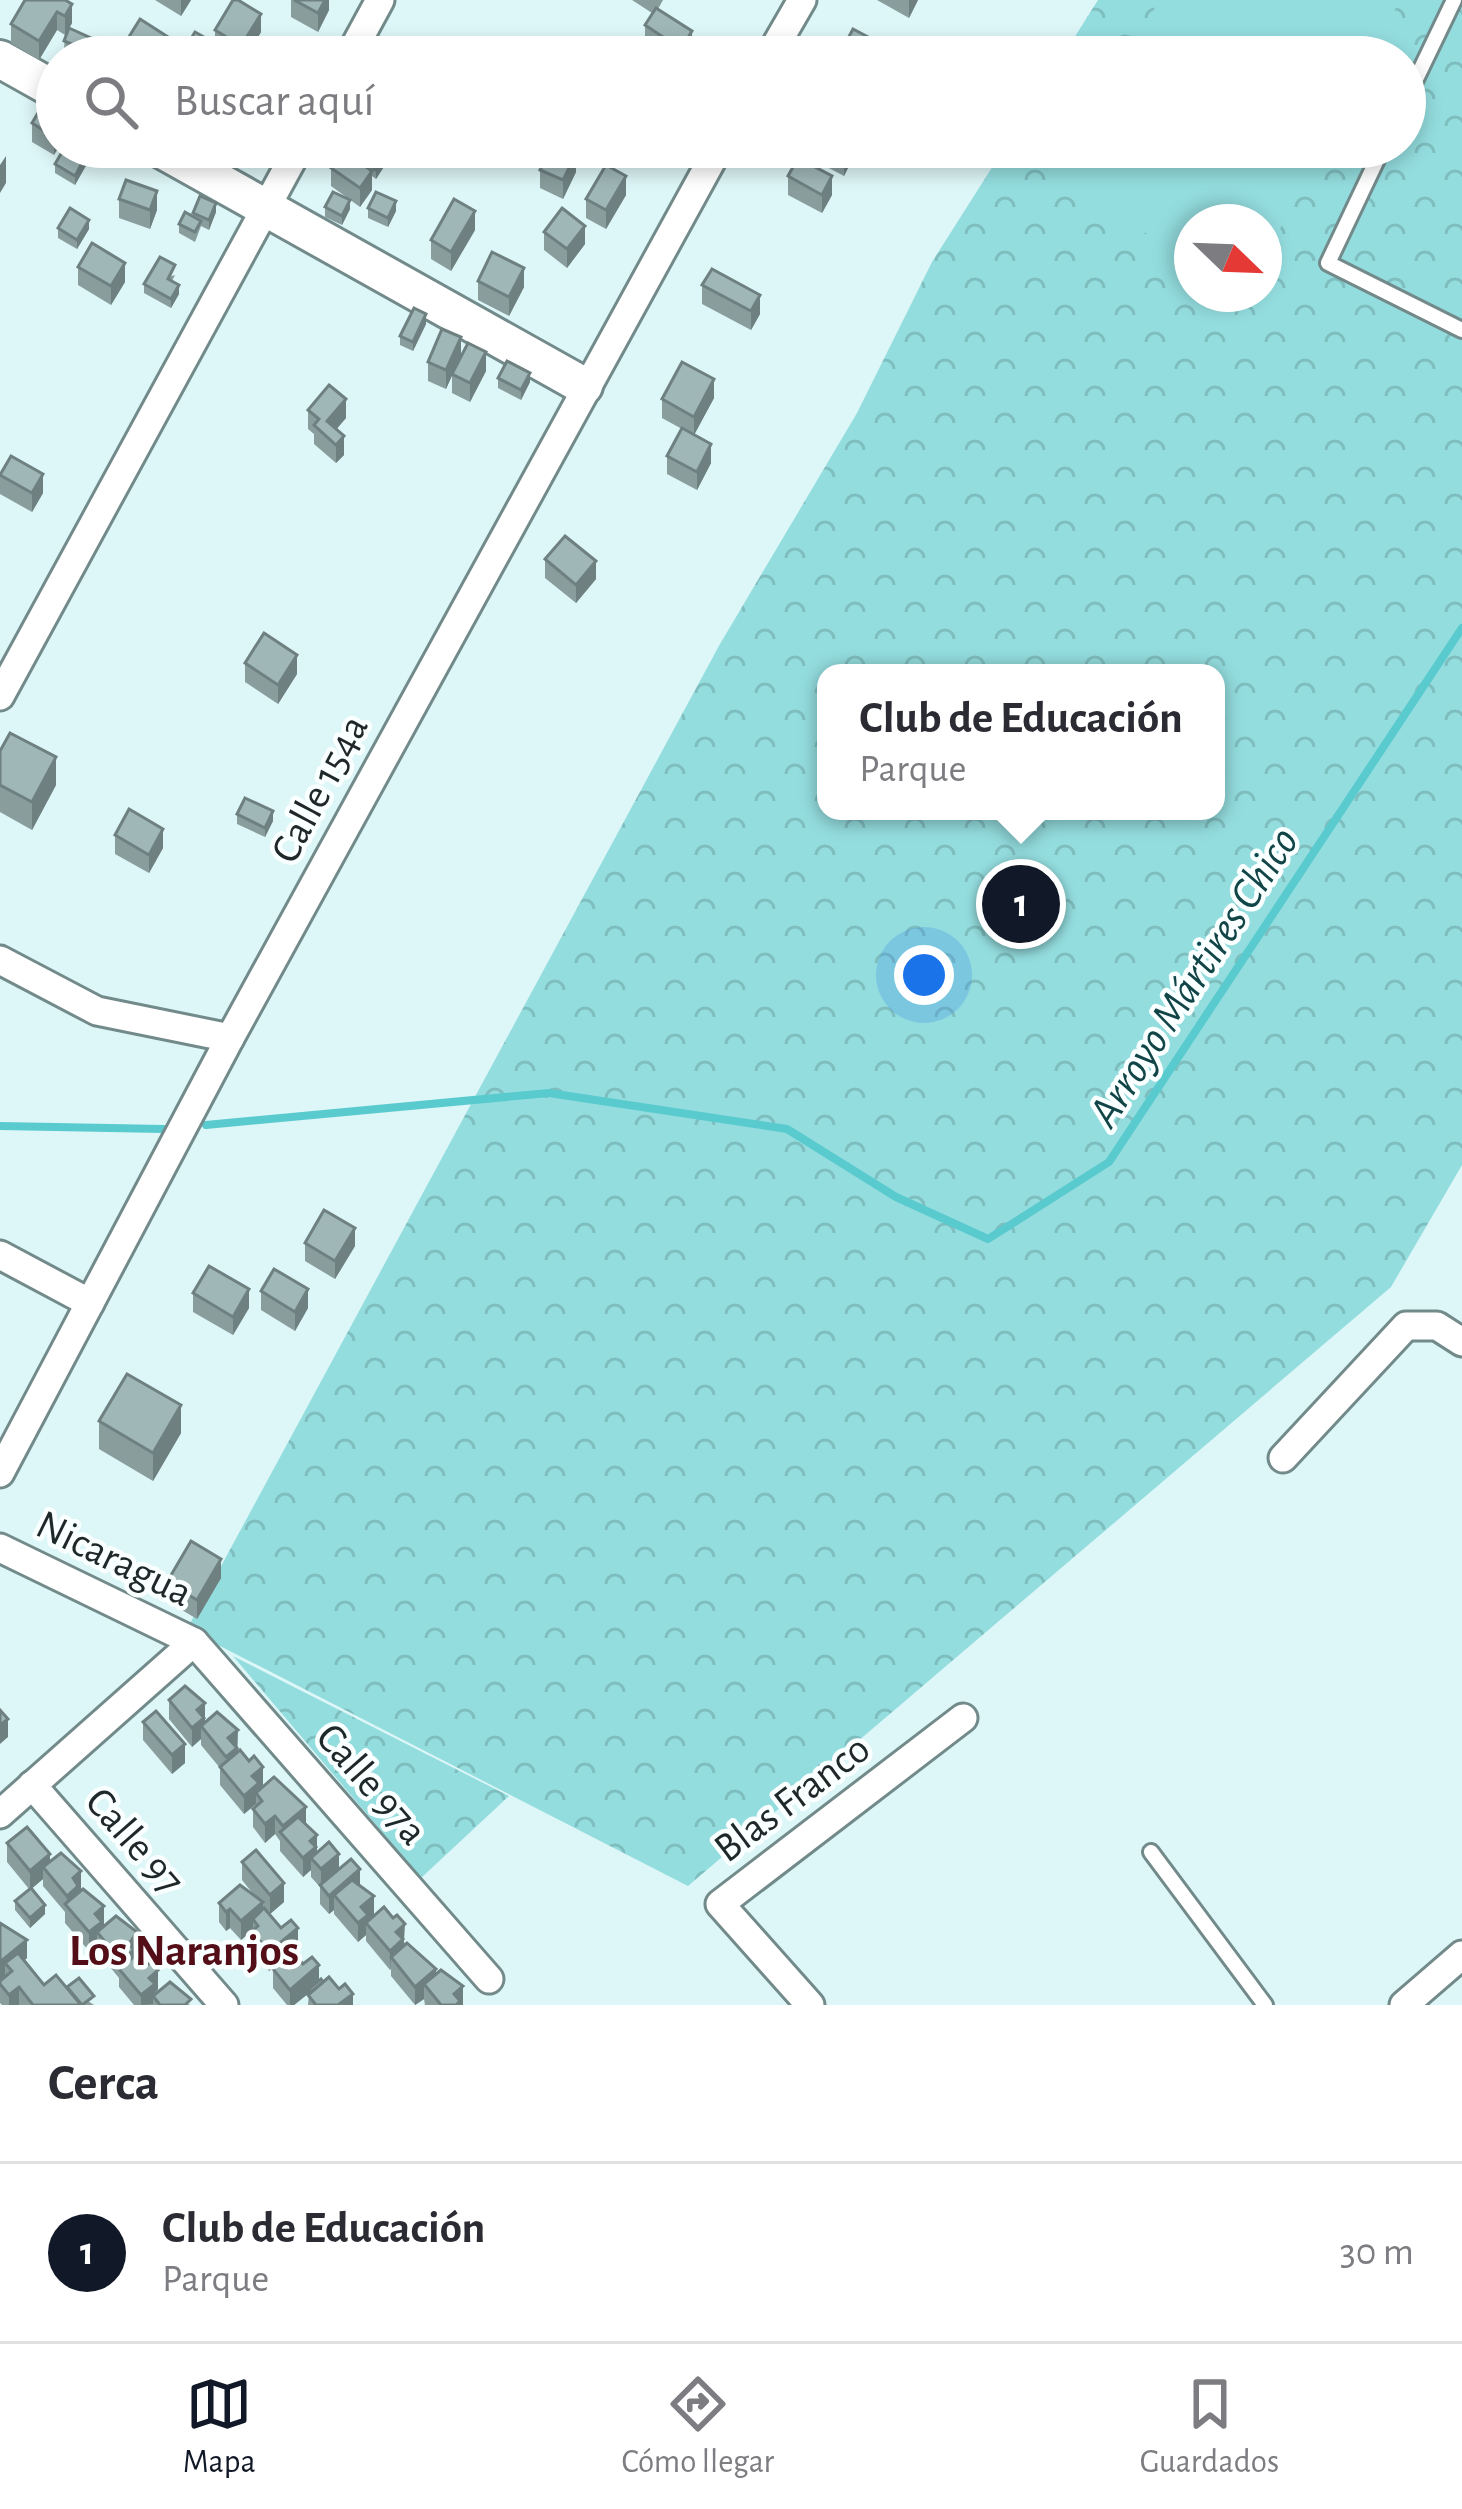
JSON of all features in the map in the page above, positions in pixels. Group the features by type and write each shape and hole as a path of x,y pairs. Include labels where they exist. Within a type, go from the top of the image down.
{"street":[{"path":"360,36 380,0"},
{"path":"782,36 802,0"},
{"path":"0,59 36,79"},
{"path":"195,168 584,386"},
{"path":"0,696 288,168"},
{"name":"Calle 154a","path":"0,1473 230,1038 707,168"},
{"path":"0,960 97,1011 230,1038"},
{"path":"0,1256 90,1303"},
{"path":"1283,1458 1406,1325 1437,1326 1462,1342"},
{"name":"Nicaragua","path":"0,1548 194,1642"},
{"path":"0,1814 194,1642"},
{"name":"Calle 97a","path":"194,1642 489,1979"},
{"name":"Blas Franco","path":"810,2005 720,1904 963,1718"},
{"name":"Calle 97","path":"32,1786 224,2005"},
{"path":"1404,2005 1462,1955"}],"lane":[{"path":"1426,58 1454,0"},
{"path":"1373,168 1328,263 1462,330"},
{"path":"1151,1852 1265,2005"}],"green space":[{"path":"1098,0 1462,0 1462,1165 1391,1287 688,1886 187,1629 720,644 857,413 932,262 992,168 1426,168 1426,36 1075,36"},
{"path":"1159,0 1400,0 1381,36 1140,36"},
{"path":"1071,168 1312,168 1282,225 1282,204 1174,204 1174,248 1060,188"},
{"path":"233,1656 509,1796 421,1878"}],"building":[{"path":"25,0 72,4 65,16 57,12 36,39 11,24"},
{"path":"233,0 261,14 247,36 225,36 215,30"},
{"path":"294,0 325,0 318,13"},
{"path":"656,8 692,31 689,36 662,36 645,25"},
{"path":"140,19 166,36 129,36"},
{"path":"331,168 372,171 360,188"},
{"path":"541,168 569,168 563,180"},
{"path":"604,168 626,176 606,210 586,199"},
{"path":"792,168 817,168 832,176 822,195 788,176"},
{"path":"126,180 157,191 150,210 119,199"},
{"path":"333,192 350,200 342,216 325,207"},
{"path":"376,192 396,201 388,218 368,208"},
{"path":"200,196 216,203 209,220 193,213"},
{"path":"454,199 475,211 451,252 431,240"},
{"path":"70,208 89,220 77,240 58,228"},
{"path":"562,208 585,226 567,249 544,232"},
{"path":"185,212 201,221 195,232 179,224"},
{"path":"92,243 125,263 111,286 78,267"},
{"path":"492,252 524,268 509,297 478,281"},
{"path":"160,257 175,265 168,279 179,285 171,299 144,284"},
{"path":"712,269 760,295 751,311 702,285"},
{"path":"414,308 426,314 413,342 400,336"},
{"path":"442,329 461,337 446,370 428,362"},
{"path":"468,343 486,352 470,383 452,374"},
{"path":"507,361 530,373 521,390 498,378"},
{"path":"682,362 714,379 694,417 662,399"},
{"path":"329,385 346,399 327,421 344,436 336,445 314,425 319,419 308,410"},
{"path":"682,428 711,444 697,472 667,456"},
{"path":"11,456 43,474 32,493 0,475"},
{"path":"565,536 596,561 576,585 545,559"},
{"path":"264,633 297,655 278,685 245,663"},
{"path":"10,733 56,757 32,802 0,785 0,751"},
{"path":"245,798 273,811 265,828 237,814"},
{"path":"129,809 163,829 149,855 115,835"},
{"path":"324,1210 355,1228 335,1261 305,1243"},
{"path":"209,1266 249,1289 233,1317 193,1293"},
{"path":"274,1269 308,1289 295,1312 261,1291"},
{"path":"127,1374 181,1405 153,1453 99,1421"},
{"path":"191,1541 221,1559 197,1600 167,1582"},
{"path":"185,1686 205,1703 197,1710 204,1718 192,1728 169,1700"},
{"path":"156,1711 185,1744 172,1755 143,1722"},
{"path":"217,1712 238,1730 228,1738 237,1748 226,1757 201,1726"},
{"path":"240,1750 263,1767 252,1776 259,1783 244,1796 220,1767"},
{"path":"274,1777 306,1807 283,1826 275,1816 265,1824 253,1809 262,1801 256,1793"},
{"path":"298,1817 317,1835 310,1841 316,1847 303,1858 280,1832"},
{"path":"27,1827 50,1854 30,1871 7,1843"},
{"path":"329,1842 339,1854 321,1869 311,1858"},
{"path":"256,1850 284,1883 270,1895 242,1862"},
{"path":"61,1853 81,1871 73,1878 78,1886 67,1896 43,1867"},
{"path":"351,1859 360,1869 329,1896 320,1885"},
{"path":"352,1880 374,1896 361,1907 368,1915 358,1923 334,1895"},
{"path":"240,1885 263,1902 241,1921 219,1903"},
{"path":"31,1888 45,1905 30,1918 15,1901"},
{"path":"83,1889 104,1906 95,1914 102,1922 89,1932 65,1904"},
{"path":"384,1907 405,1924 396,1932 403,1939 390,1951 366,1923"},
{"path":"264,1908 281,1928 291,1920 298,1928 269,1952 252,1931 258,1926 253,1919"},
{"path":"116,1916 137,1932 129,1944 134,1950 121,1961 97,1932"},
{"path":"0,1923 27,1940 0,1962"},
{"path":"407,1943 436,1969 415,1987 391,1957"},
{"path":"287,1945 303,1964 312,1957 319,1965 290,1990 273,1969 281,1962 275,1955"},
{"path":"18,1953 44,1985 56,1975 81,2005 33,2005 19,1987 9,1995 0,1981 12,1971 5,1963"},
{"path":"138,1953 158,1970 149,1978 155,1984 141,1995 119,1969"},
{"path":"441,1970 463,1986 454,1994 460,2001 456,2005 441,2005 424,1984"},
{"path":"329,1977 339,1989 345,1984 353,1994 338,2005 316,2005 308,1995"},
{"path":"79,1978 94,1996 82,2005 67,1987"},
{"path":"170,1982 191,1999 185,2005 160,2005 153,1996"}],"waterway":[{"name":"Arroyo Mártires Chico","path":"206,1125 549,1093 787,1129 896,1197 988,1239 1109,1162 1462,628"},
{"name":"Arroyo Mártires Chico","path":"0,1126 164,1129"}],"place":[{"name":"Club de Educación","path":"1021,904"}],"district":[{"name":"Los Naranjos","path":"184,1949"}]}
